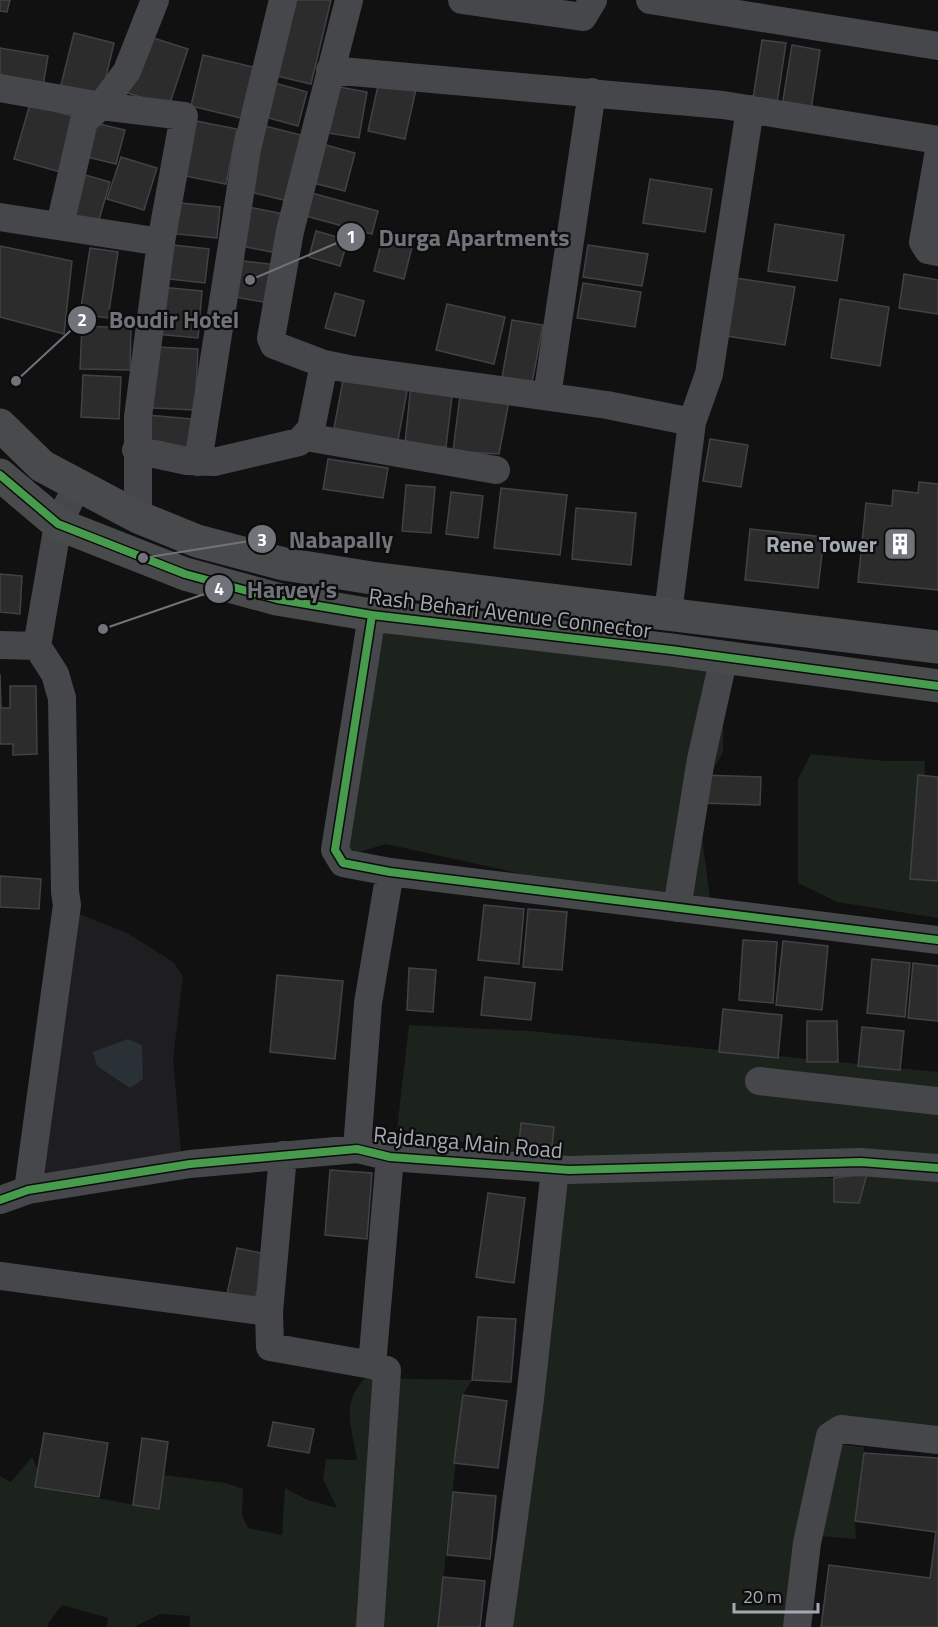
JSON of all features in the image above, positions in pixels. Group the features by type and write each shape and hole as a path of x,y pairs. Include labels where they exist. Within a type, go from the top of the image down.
{"main road":[{"name":"Rash Behari Avenue Connector","path":"0,425 42,466 138,516 197,541 284,564 378,579 938,647"},
{"name":"Rash Behari Avenue Connector","path":"0,475 58,524 185,574 277,599 372,615 724,657 938,686"}],"street":[{"path":"60,225 84,121 101,106 127,70 155,0"},
{"path":"198,462 247,149 283,0"},
{"path":"349,0 290,231 271,338 278,349 324,364 607,405 692,422"},
{"path":"462,0 583,17 593,0"},
{"path":"650,0 938,46"},
{"path":"330,70 592,92 750,109 938,140"},
{"path":"0,88 101,106 184,116 161,242 138,417 136,450 138,516"},
{"path":"547,396 592,92"},
{"path":"668,613 692,422 709,374 750,109"},
{"path":"938,156 923,242 928,250 938,252"},
{"path":"0,217 161,242"},
{"path":"306,437 311,429 324,364"},
{"path":"136,450 198,462 214,462 281,448 306,437 496,470"},
{"path":"28,1190 67,905 62,698 55,674 37,646 58,524 77,486"},
{"path":"372,615 335,850 343,863 390,872 938,939"},
{"path":"0,645 37,646"},
{"path":"677,908 701,759 724,657"},
{"path":"357,1149 368,1003 390,872"},
{"path":"759,1081 938,1101"},
{"name":"Rajdanga Main Road","path":"0,1200 28,1190 190,1164 357,1149 390,1157 555,1169 861,1162 938,1168"},
{"path":"284,1155 269,1312 270,1347 372,1365 387,1370 370,1627"},
{"path":"372,1365 390,1157"},
{"path":"499,1627 530,1399 555,1169"},
{"path":"0,1276 269,1312"},
{"path":"797,1627 807,1543 830,1436 841,1430 938,1440"}],"shaded area":[{"path":"372,615 724,657 723,752 697,798 711,906 599,891 386,844 342,857"},
{"path":"811,754 886,761 925,761 923,825 938,871 938,918 837,902 798,883 798,779"},
{"path":"62,907 127,933 173,962 183,976 173,1059 182,1162 32,1174"},
{"path":"409,1025 530,1031 938,1072 938,1436 835,1444 864,1447 855,1521 856,1539 811,1535 792,1627 507,1627 560,1174 693,1174 834,1178 834,1202 859,1203 867,1174 551,1156 554,1127 522,1123 518,1153 397,1129"},
{"path":"128,1039 142,1045 143,1079 130,1088 97,1066 93,1052"},
{"path":"365,1378 472,1380 463,1395 438,1627 190,1627 190,1616 160,1614 134,1627 107,1627 108,1618 62,1605 49,1622 48,1627 0,1627 0,1476 11,1482 32,1457 38,1470 35,1487 158,1509 163,1475 226,1483 243,1489 242,1515 248,1528 282,1535 285,1488 308,1500 337,1508 323,1479 326,1459 357,1460 350,1407 352,1397"}],"building":[{"path":"0,0 10,0 7,12 0,11"},
{"path":"285,0 331,0 311,84 268,74"},
{"path":"74,33 114,43 100,102 59,93"},
{"path":"144,35 188,49 169,106 125,92"},
{"path":"762,40 786,43 777,103 753,99"},
{"path":"792,45 820,50 811,110 782,106"},
{"path":"0,48 48,56 42,92 0,85"},
{"path":"203,55 253,67 241,118 191,106"},
{"path":"268,81 307,92 298,126 258,115"},
{"path":"379,81 416,89 405,139 368,131"},
{"path":"329,85 367,92 359,138 321,132"},
{"path":"30,104 79,118 64,173 14,159"},
{"path":"191,120 237,129 226,184 180,175"},
{"path":"91,122 125,130 116,164 83,156"},
{"path":"253,123 301,135 288,201 241,190"},
{"path":"315,142 355,153 345,191 305,181"},
{"path":"121,157 157,168 144,210 107,199"},
{"path":"78,173 110,182 98,223 67,214"},
{"path":"650,179 712,189 705,232 643,223"},
{"path":"308,192 378,211 372,234 302,215"},
{"path":"171,202 220,207 217,238 168,233"},
{"path":"238,205 284,214 277,253 231,244"},
{"path":"775,224 844,235 837,281 768,271"},
{"path":"316,231 348,240 340,266 309,257"},
{"path":"382,240 412,247 404,279 374,271"},
{"path":"164,244 209,249 205,283 160,278"},
{"path":"588,245 648,254 642,286 583,277"},
{"path":"0,246 72,261 64,334 0,317"},
{"path":"90,248 118,252 108,318 80,314"},
{"path":"228,259 277,265 269,303 223,295"},
{"path":"904,274 938,280 938,314 899,308"},
{"path":"729,277 795,287 785,345 720,335"},
{"path":"583,283 641,292 635,327 577,318"},
{"path":"160,287 202,291 198,338 156,334"},
{"path":"335,293 364,301 355,336 325,328"},
{"path":"840,299 889,307 880,366 831,358"},
{"path":"447,304 505,317 494,364 436,350"},
{"path":"512,320 543,325 532,383 502,378"},
{"path":"82,326 131,328 130,370 80,369"},
{"path":"156,347 198,349 195,410 153,408"},
{"path":"83,375 121,377 119,419 81,417"},
{"path":"344,375 408,386 398,440 334,428"},
{"path":"411,384 453,388 446,447 405,443"},
{"path":"461,388 510,396 499,454 453,451"},
{"path":"147,415 192,419 189,455 144,452"},
{"path":"710,439 748,445 741,487 703,481"},
{"path":"328,459 388,468 383,498 323,489"},
{"name":"Rene Tower","path":"919,482 938,484 938,590 858,582 866,503 892,506 893,490 918,493"},
{"path":"406,485 435,487 431,533 402,531"},
{"path":"501,488 567,495 560,555 494,548"},
{"path":"451,492 483,496 478,538 446,534"},
{"path":"576,508 636,513 631,565 572,559"},
{"path":"750,529 824,537 818,588 745,580"},
{"path":"0,574 22,576 20,614 0,612"},
{"path":"0,674 1,708 10,708 10,686 36,686 37,754 13,755 13,744 0,744"},
{"path":"703,775 761,777 760,805 702,803"},
{"path":"918,775 938,777 938,881 910,879"},
{"path":"0,876 41,879 39,909 0,907"},
{"path":"484,905 524,909 519,964 478,960"},
{"path":"528,909 567,912 562,970 523,967"},
{"path":"743,940 777,942 773,1003 739,1000"},
{"path":"783,941 828,946 822,1010 776,1005"},
{"path":"872,959 910,963 905,1017 867,1013"},
{"path":"913,963 938,966 938,1021 908,1018"},
{"path":"409,968 436,970 433,1012 407,1010"},
{"path":"277,975 343,981 335,1059 270,1052"},
{"path":"485,977 535,983 531,1020 481,1015"},
{"path":"723,1009 782,1015 778,1058 719,1052"},
{"path":"807,1021 837,1021 838,1062 807,1062"},
{"path":"862,1027 904,1031 900,1070 858,1066"},
{"path":"521,1123 554,1127 551,1156 518,1153"},
{"path":"330,1170 372,1173 367,1239 325,1235"},
{"path":"867,1174 859,1203 834,1202 834,1178"},
{"path":"488,1193 525,1198 514,1283 476,1277"},
{"path":"237,1248 266,1254 255,1300 227,1294"},
{"path":"478,1317 516,1319 511,1382 472,1380"},
{"path":"463,1395 507,1401 498,1468 454,1463"},
{"path":"273,1422 314,1429 309,1453 268,1446"},
{"path":"44,1433 108,1443 99,1497 35,1487"},
{"path":"142,1438 168,1442 159,1509 133,1505"},
{"path":"864,1453 938,1458 938,1627 821,1627 829,1565 930,1578 936,1532 855,1521"},
{"path":"453,1492 496,1496 490,1559 447,1555"},
{"path":"443,1577 485,1581 480,1627 438,1627"}],"cycle path":[{"path":"0,475 58,524 185,574 277,599 372,615 671,650 938,686"},
{"path":"372,615 335,850 343,863 390,872 938,940"},
{"path":"0,1200 28,1190 190,1164 357,1149 390,1157 569,1170 861,1162 938,1168"}],"place":[{"name":"Durga Apartments","path":"250,280"},
{"name":"Boudir Hotel","path":"16,381"},
{"name":"Rene Tower","path":"900,544"},
{"name":"Nabapally","path":"143,558"},
{"name":"Harvey's","path":"103,629"}]}
